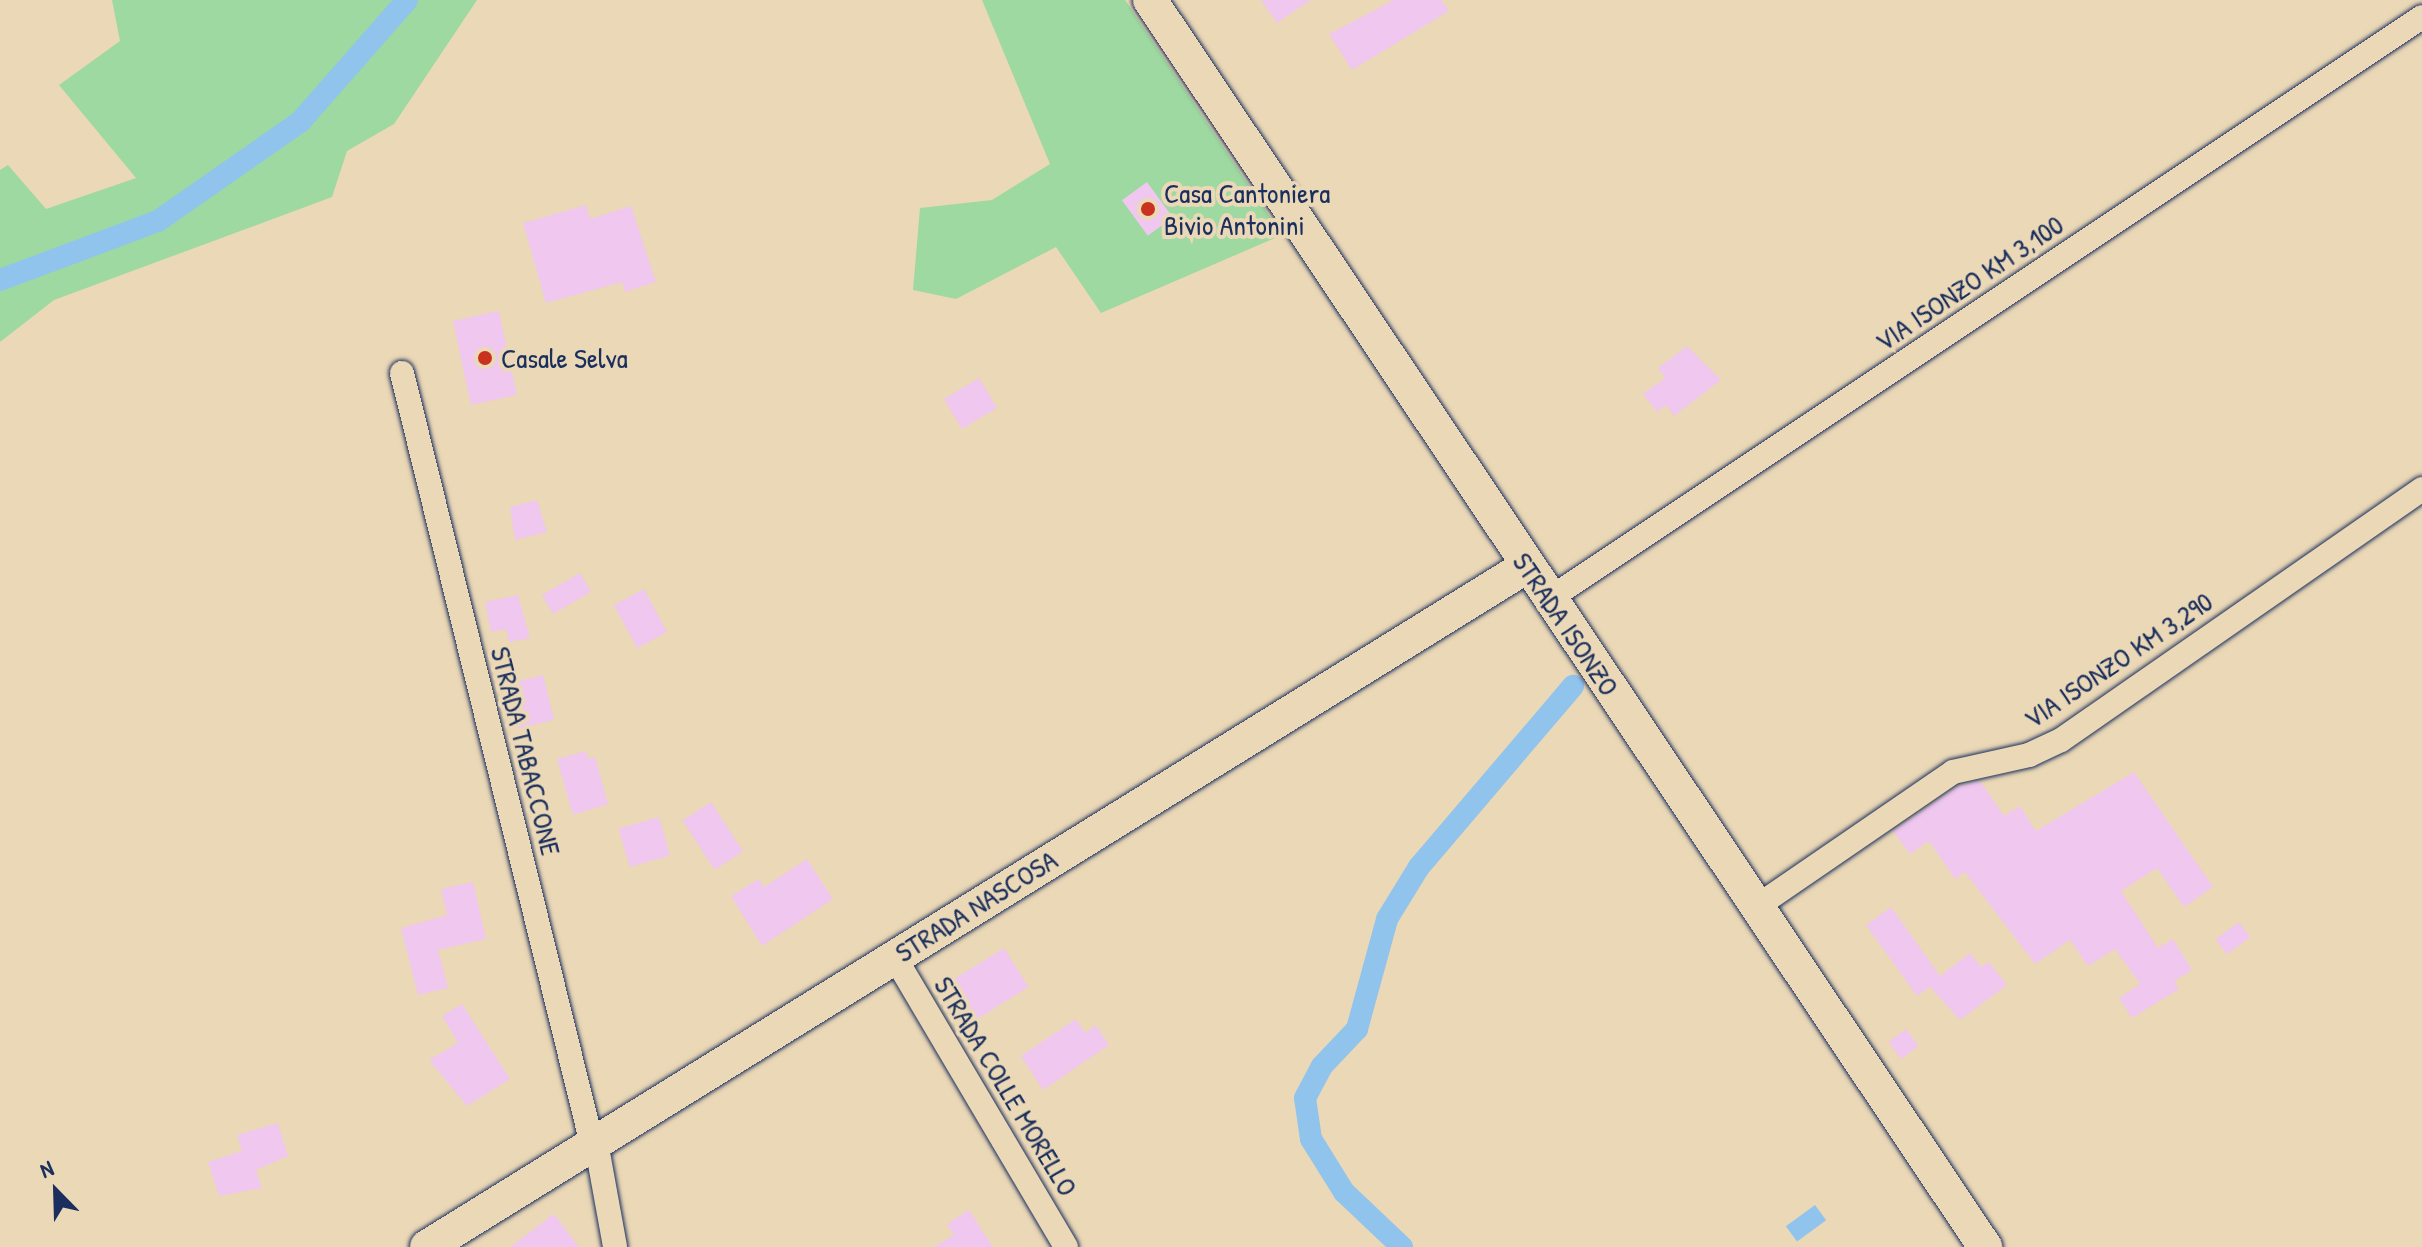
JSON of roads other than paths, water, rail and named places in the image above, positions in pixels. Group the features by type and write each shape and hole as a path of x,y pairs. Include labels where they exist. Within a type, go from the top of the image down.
{"main road":[{"name":"STRADA ISONZO","path":"1150,0 1985,1247"},
{"name":"STRADA NASCOSA","path":"427,1247 1527,566"}],"street":[{"name":"VIA ISONZO KM 3,100","path":"1549,599 2422,17"},
{"name":"STRADA TABACCONE","path":"402,373 594,1143 615,1247"},
{"name":"VIA ISONZO KM 3,290","path":"1756,907 1953,772 2029,755 2061,740 2422,489"},
{"name":"STRADA COLLE MORELLO","path":"894,956 1066,1247"}],"water":[{"path":"1815,1205 1826,1220 1797,1242 1786,1226"}],"waterway":[{"path":"0,280 158,221 300,122 407,0"},
{"path":"1402,1247 1344,1192 1311,1139 1305,1098 1322,1066 1357,1029 1387,919 1419,867 1573,686"}],"place":[{"name":"Casa Cantoniera Bivio Antonini","path":"1148,209"},
{"name":"Casale Selva","path":"485,358"}]}
